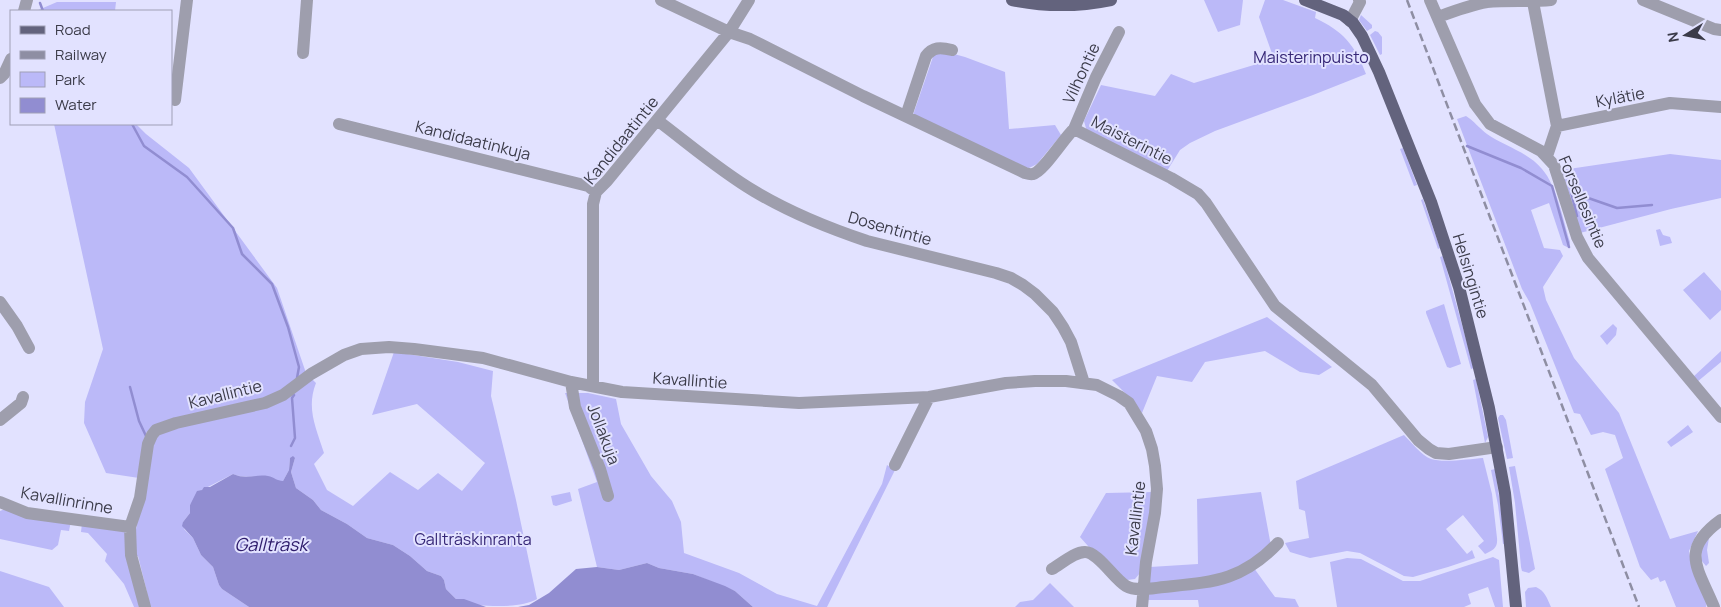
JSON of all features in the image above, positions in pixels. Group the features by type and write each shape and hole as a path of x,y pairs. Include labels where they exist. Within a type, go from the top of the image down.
{"main road":[{"path":"1012,0 1058,6 1081,5 1111,0"},
{"name":"Helsingintie","path":"1305,0 1343,15 1362,36 1379,72 1431,202 1467,315 1480,365 1505,493 1516,607"}],"street":[{"path":"175,100 187,0"},
{"path":"303,53 306,0"},
{"name":"Maisterintie","path":"661,0 729,32 750,39 1024,173 1032,174 1043,168 1066,136 1074,129 1171,178 1198,194 1206,203 1275,306 1372,385 1418,440 1436,453 1449,454 1497,447"},
{"name":"Kandidaatintie","path":"593,386 592,204 596,192 658,120 729,32 749,0"},
{"path":"1350,21 1357,10 1359,0"},
{"name":"Forsellesintie","path":"1430,0 1475,104 1483,117 1490,124 1547,156 1554,165 1577,237 1588,258 1721,417"},
{"path":"1438,18 1456,10 1489,2 1551,0"},
{"path":"1643,0 1714,29 1721,30"},
{"path":"1533,2 1557,126 1547,156"},
{"name":"Vilhontie","path":"1074,129 1096,77 1119,32"},
{"path":"906,116 926,56 931,50 938,48 952,50"},
{"path":"0,78 10,61"},
{"name":"Kylätie","path":"1557,126 1670,103 1721,107"},
{"name":"Dosentintie","path":"658,120 711,162 753,191 797,213 848,234 996,273 1011,278 1023,285 1053,312 1063,327 1071,342 1084,383"},
{"name":"Kandidaatinkuja","path":"339,124 588,186 596,192"},
{"path":"0,302 17,326 29,348"},
{"name":"Kavallintie","path":"130,528 140,498 148,444 156,430 176,423 264,403 283,395 328,363 361,349 389,347 483,358 571,382 622,392 799,403 929,397 1006,383 1035,381 1084,383 1108,390 1129,404 1146,431 1152,449 1157,482 1155,513 1146,562 1142,607"},
{"name":"Jollakuja","path":"571,382 575,407 600,469 608,496"},
{"path":"0,420 21,403 23,397"},
{"path":"896,465 929,397"},
{"name":"Kavallinrinne","path":"2,505 27,513 130,528"},
{"path":"1714,607 1696,562 1695,554 1699,541 1721,520"},
{"path":"130,528 131,555 145,607"},
{"path":"1052,569 1075,555 1086,552 1094,555 1113,576 1127,587 1143,589 1218,581 1252,566 1278,543"}],"green space":[{"path":"1204,0 1243,0 1240,25 1218,32"},
{"name":"Maisterinpuisto","path":"1265,0 1283,0 1316,12 1315,18 1333,28 1347,40 1366,74 1215,131 1190,143 1180,150 1167,171 1087,132 1084,121 1101,85 1155,96 1171,74 1194,83 1274,59 1259,17"},
{"path":"57,2 116,2 115,10 38,10"},
{"path":"1361,15 1372,25 1372,28 1367,31 1359,20"},
{"path":"1375,31 1382,37 1382,54 1380,55 1370,35"},
{"path":"943,51 1005,72 1009,129 1055,125 1061,135 1037,164 1025,170 913,115 934,54"},
{"path":"1466,116 1487,134 1530,158 1542,169 1552,184 1570,242 1569,248 1563,245 1549,203 1531,210 1544,248 1560,250 1563,256 1543,287 1546,300 1574,358 1619,413 1670,539 1698,531 1689,551 1692,567 1707,602 1706,607 1676,607 1665,580 1660,582 1658,577 1651,580 1640,567 1605,469 1623,458 1615,435 1603,432 1591,435 1580,414 1574,413 1530,303 1522,289 1457,119"},
{"path":"54,125 137,125 189,168 277,288 306,373 281,392 262,400 157,424 146,433 139,478 106,473 84,423 85,402 103,349"},
{"path":"1403,148 1417,185 1414,186 1400,149"},
{"path":"1670,154 1721,160 1721,198 1580,233 1562,170"},
{"path":"1423,199 1440,248 1438,249 1421,200"},
{"path":"1660,229 1663,235 1670,237 1672,243 1660,246 1656,230"},
{"path":"1443,256 1474,368 1471,369 1440,257"},
{"path":"1704,272 1721,291 1721,310 1710,320 1683,290"},
{"path":"1444,304 1461,364 1450,368 1447,367 1426,313 1426,311"},
{"path":"1267,317 1332,367 1319,375 1300,372 1265,351 1205,362 1192,382 1157,376 1142,413 1112,380"},
{"path":"1613,324 1617,328 1616,335 1607,345 1600,336"},
{"path":"1721,351 1721,362 1697,382 1693,377"},
{"name":"Gallträskinranta","path":"394,352 458,362 493,371 491,396 537,599 524,604 501,606 479,605 456,599 446,589 441,576 427,571 410,556 393,545 367,538 347,524 321,510 313,500 296,488 291,472 295,458 290,458 289,470 283,481 233,474 202,490 190,505 190,513 183,522 184,529 193,538 201,555 213,567 222,589 249,607 148,607 147,592 138,556 135,556 136,529 151,444 163,431 243,413 311,378 316,383 312,401 313,418 324,453 314,464 327,490 353,506 390,472 418,490 438,473 462,491 485,463 417,404 372,415"},
{"path":"1476,379 1488,437 1485,443 1473,380"},
{"path":"565,393 588,393 616,399 621,424 651,476 672,501 681,522 684,553 739,573 777,594 817,606 882,484 887,465 895,470 827,607 753,607 735,591 693,574 659,568 647,563 619,570 597,567 578,489 597,482"},
{"path":"1500,415 1503,415 1506,420 1513,458 1507,459 1498,418"},
{"path":"1688,425 1693,432 1671,447 1667,442"},
{"path":"1404,435 1420,452 1431,459 1449,461 1483,458 1492,494 1497,538 1497,544 1494,548 1485,554 1478,546 1484,541 1463,515 1446,529 1467,554 1472,550 1475,558 1413,577 1404,576 1360,553 1347,551 1310,558 1290,552 1285,543 1309,538 1305,511 1299,509 1296,481"},
{"path":"1515,466 1535,569 1529,573 1522,571 1521,567 1515,503 1509,467"},
{"path":"1495,469 1506,544 1503,544 1491,470"},
{"path":"570,492 572,501 556,506 553,505 551,496"},
{"path":"1153,492 1140,573 1135,579 1127,580 1096,555 1080,537 1106,493"},
{"path":"1261,492 1271,546 1251,564 1275,597 1295,599 1299,607 1199,607 1198,600 1146,600 1150,567 1198,564 1197,499"},
{"path":"5,509 71,521 69,531 61,530 58,545 52,550 0,539 0,511"},
{"path":"82,523 125,532 139,607 134,607 124,584 105,561 107,554 88,533 81,532"},
{"path":"1709,538 1707,550 1709,563 1706,566 1701,560 1702,543"},
{"path":"1493,557 1499,560 1503,607 1495,607 1488,587 1468,594 1471,604 1464,607 1337,607 1330,562 1347,558 1361,559 1403,581 1420,581"},
{"path":"0,571 49,587 64,607 0,607"},
{"path":"1050,583 1074,607 1015,607 1020,602 1033,600"},
{"path":"1536,587 1544,593 1551,607 1526,607 1525,592 1528,588"}],"water":[{"name":"Gallträsk","path":"293,456 295,458 291,472 296,488 313,500 321,510 347,524 367,538 393,545 410,556 427,571 441,576 446,589 456,599 464,599 486,607 249,607 222,589 213,567 201,555 193,538 182,526 190,513 190,505 197,491 202,490 204,487 210,487 233,474 243,477 268,476 283,481 289,470 290,458"},
{"path":"647,563 659,568 693,574 725,586 735,591 753,607 518,607 529,605 549,593 576,569 597,567 619,570"}],"waterway":[{"path":"40,3 43,10"},
{"path":"133,125 144,146 187,177 233,228 242,254 272,284 288,327 299,367 297,378"},
{"path":"1467,146 1521,168 1552,186 1569,247"},
{"path":"1571,192 1617,208 1652,205"},
{"path":"1571,192 1577,216"},
{"path":"130,387 139,421 146,436"},
{"path":"291,446 295,438 292,398 294,395"}],"railway":[{"path":"1407,0 1639,607"}]}
